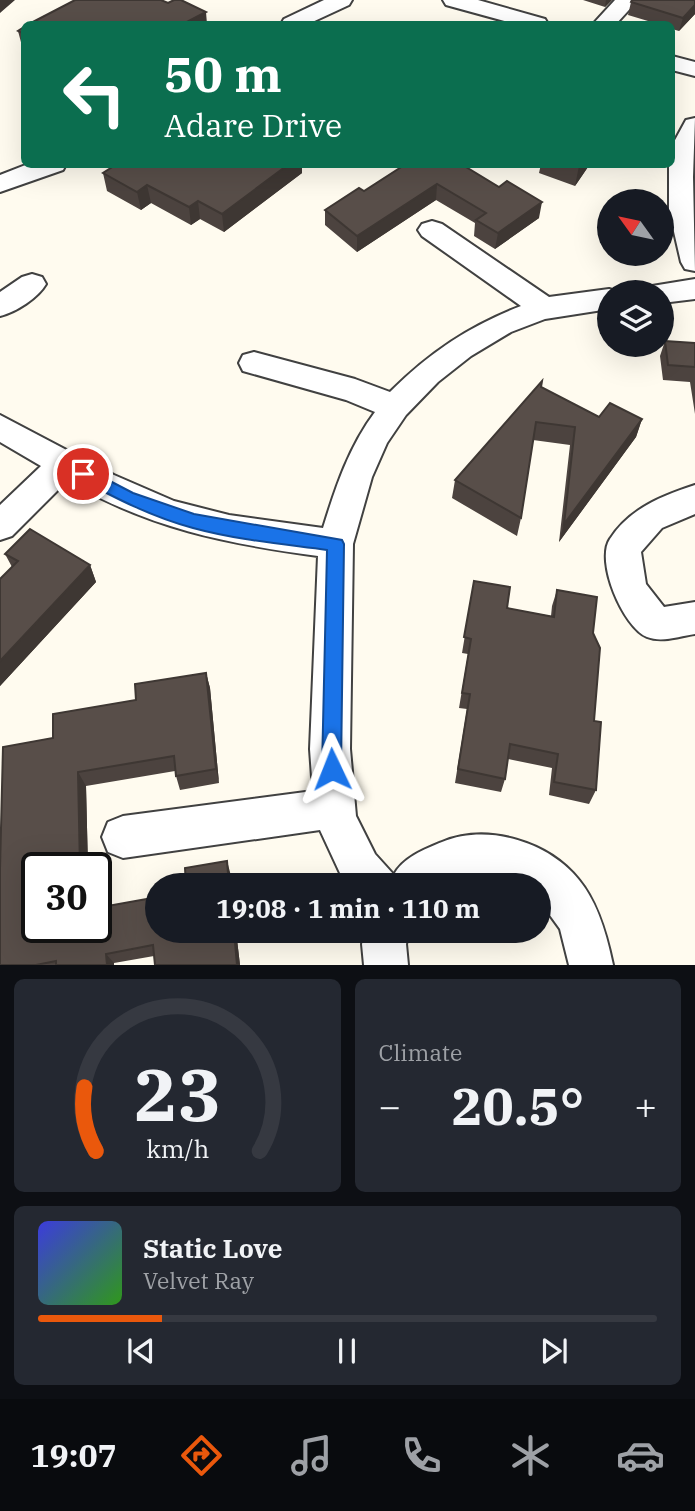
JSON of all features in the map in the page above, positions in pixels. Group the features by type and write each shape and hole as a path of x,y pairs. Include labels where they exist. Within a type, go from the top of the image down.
{"street":[{"path":"298,21 341,0"},
{"path":"454,0 527,21"},
{"path":"607,21 628,0"},
{"path":"675,64 695,69"},
{"path":"695,125 686,144 679,177 682,218 695,262"},
{"path":"0,184 43,168"},
{"path":"432,230 545,309"},
{"path":"0,306 32,284"},
{"path":"674,292 695,289"},
{"path":"364,873 336,819 330,749 336,544 355,477 374,437 395,407 427,374 460,348 501,326 545,309 597,301"},
{"path":"254,363 355,391 395,407"},
{"path":"0,427 128,497 193,521 234,530 336,544"},
{"path":"0,526 65,463"},
{"path":"695,499 650,517 623,548 629,590 656,624 695,618"},
{"path":"123,837 335,808"},
{"path":"423,873 455,856 493,854 530,866 539,873"},
{"path":"551,883 562,892 584,929 591,965"},
{"path":"384,943 386,965"}],"building":[{"path":"75,0 161,0 168,3 181,0 206,12 189,21 35,21"},
{"path":"695,0 695,5 683,18 631,2"},
{"path":"111,168 284,168 222,214 198,201 189,207 147,185 137,192 103,173"},
{"path":"400,168 468,168 499,187 507,181 542,202 498,233 476,220 486,213 437,184 357,236 325,210 359,188 364,191"},
{"path":"674,342 695,343 695,367 668,365 667,357 674,357"},
{"path":"542,381 541,387 599,417 610,403 642,419 564,524 575,427 536,422 521,518 455,480"},
{"path":"30,529 90,565 0,661 0,579 18,561 5,554"},
{"path":"474,581 510,587 507,608 554,617 557,590 597,597 593,633 600,648 594,721 601,722 596,790 554,782 558,754 510,744 505,779 458,769 470,694 462,693 471,639 464,637"},
{"path":"206,673 216,769 176,776 174,756 78,772 80,852 21,852 21,943 112,943 112,905 145,899 145,943 235,943 237,965 155,965 153,945 106,954 107,965 56,965 56,961 36,965 0,965 3,747 53,738 53,714 136,700 135,684"},
{"path":"227,861 228,873 185,873 185,868"}],"route":[{"path":"83,474 128,497 193,521 234,530 336,544 330,749 332,769"}]}
